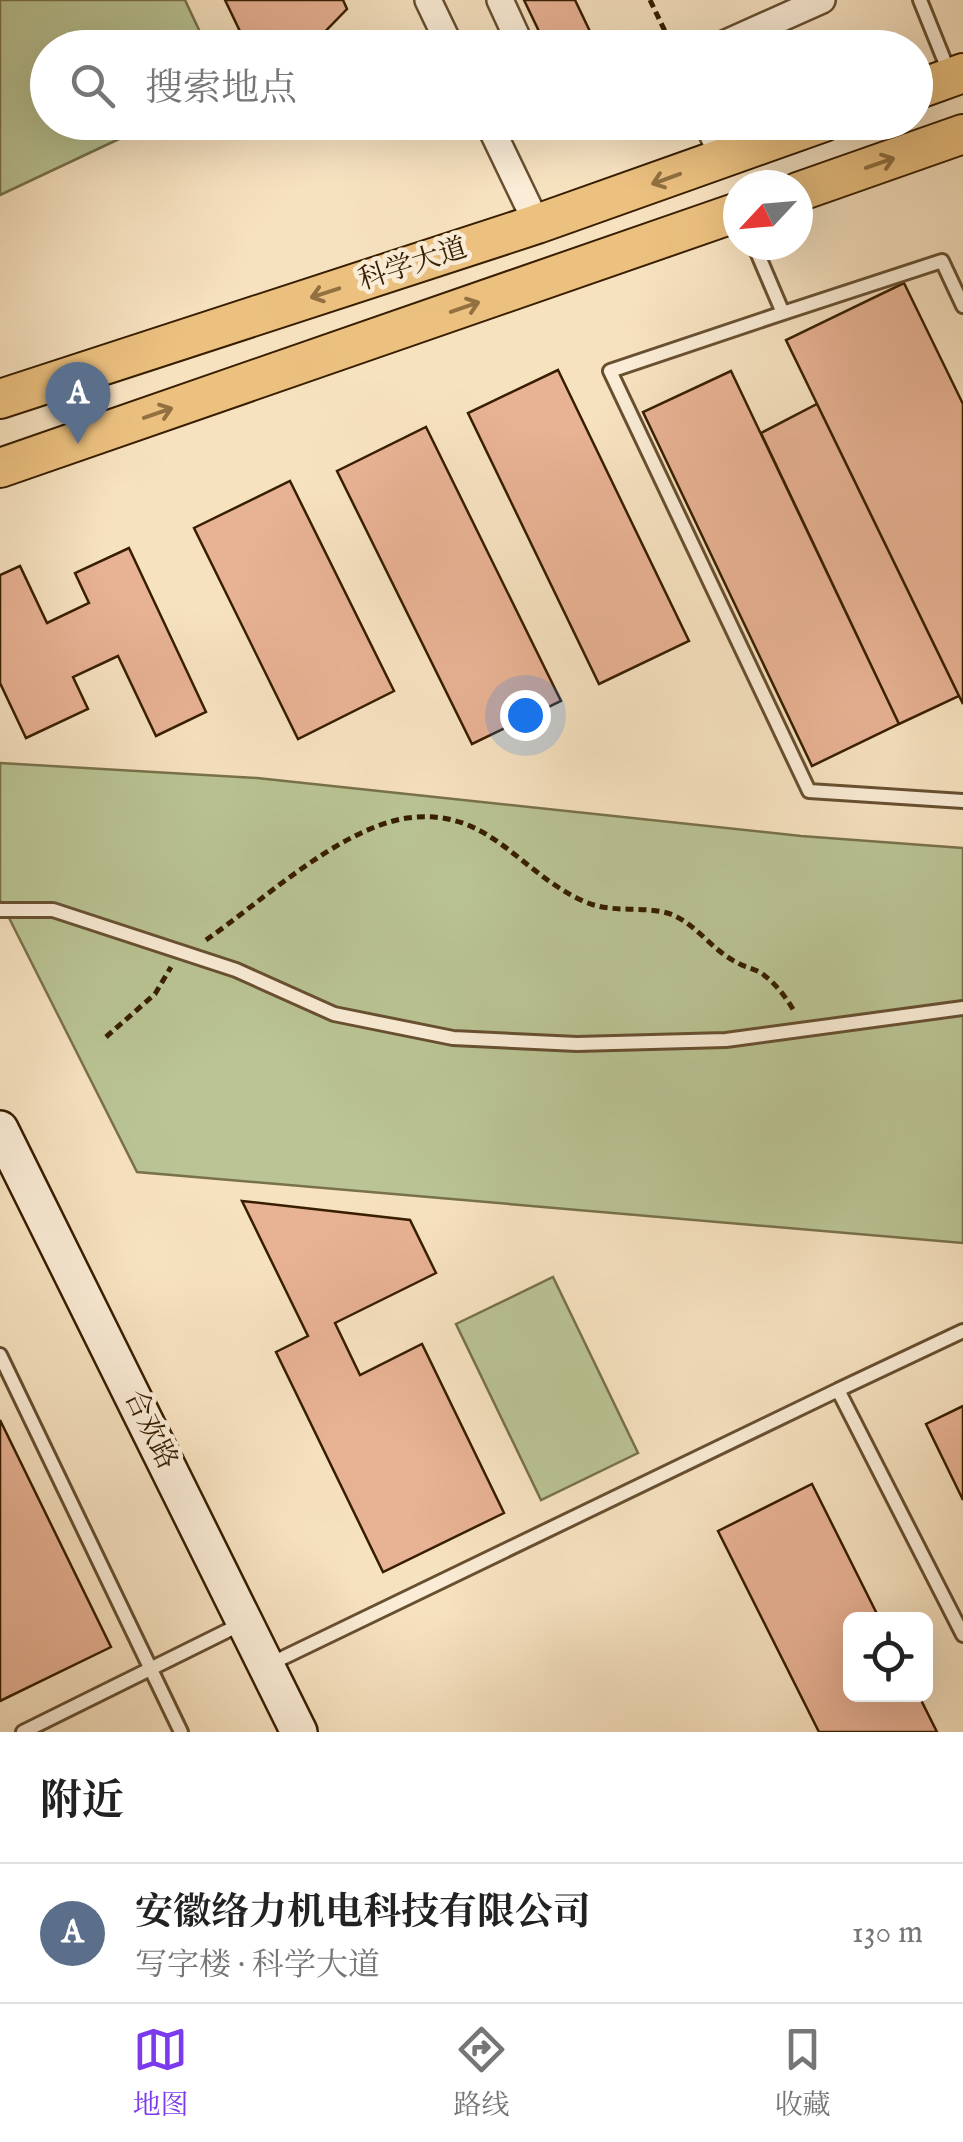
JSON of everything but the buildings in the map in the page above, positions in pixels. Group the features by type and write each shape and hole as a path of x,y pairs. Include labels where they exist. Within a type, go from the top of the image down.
{"main road":[{"path":"933,84 957,75"},
{"path":"813,187 963,134"},
{"name":"科学大道","path":"0,399 537,224 774,140"},
{"name":"科学大道","path":"0,468 723,217"}],"street":[{"path":"428,0 442,30"},
{"path":"500,0 514,30"},
{"path":"755,30 822,0"},
{"path":"497,140 537,224"},
{"path":"715,140 723,158"},
{"name":"合欢路","path":"0,1128 299,1732"}],"lane":[{"path":"920,0 957,75"},
{"path":"760,260 782,313"},
{"path":"963,306 942,261 610,371 809,791 963,800"},
{"path":"0,910 53,910 194,956 334,1014 453,1038 577,1044 726,1040 963,1008"},
{"path":"266,1666 963,1331"},
{"path":"0,1355 181,1732"},
{"path":"838,1390 963,1635"},
{"path":"23,1732 245,1622"}],"path":[{"path":"650,0 664,30"},
{"path":"106,1037 154,994 168,968 194,956 206,940 374,825 411,818 446,819 488,830 544,878 602,909 660,911 683,918 706,943 735,962 764,974 808,1030"}],"green space":[{"path":"0,0 185,0 199,30 30,30 30,140 117,140 0,195"},
{"path":"0,763 257,778 801,836 963,848 963,1243 137,1172 0,900"},
{"path":"553,1277 638,1453 541,1500 456,1324"}],"place":[{"name":"安徽络力机电科技有限公司","path":"78,444"}]}
